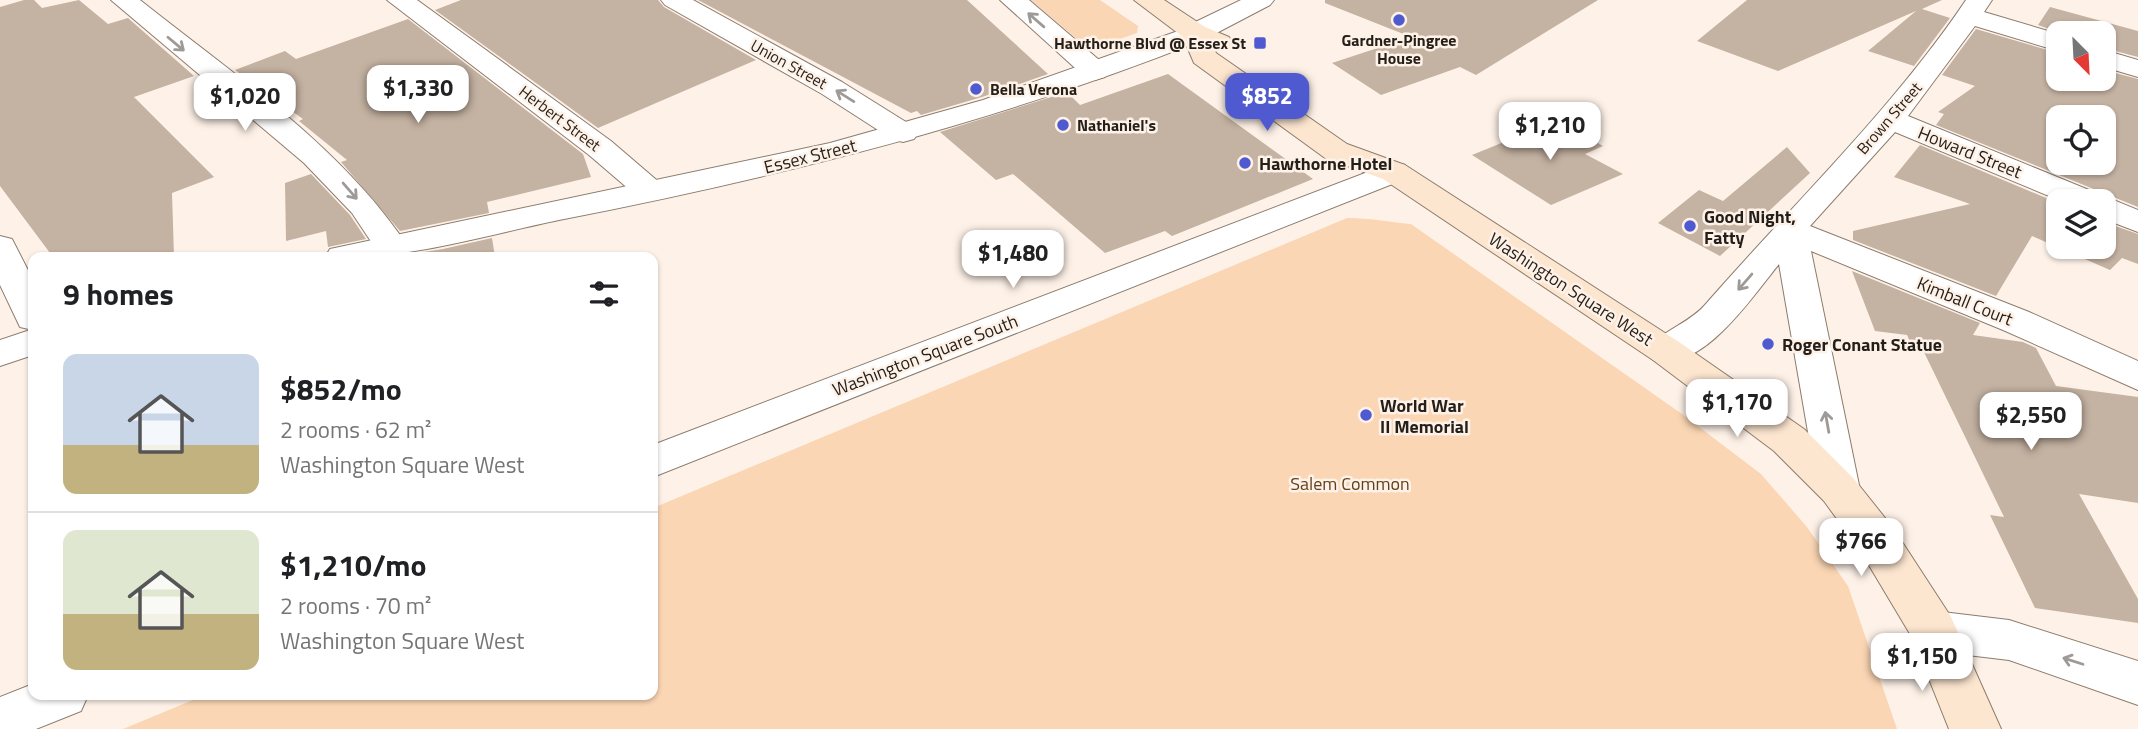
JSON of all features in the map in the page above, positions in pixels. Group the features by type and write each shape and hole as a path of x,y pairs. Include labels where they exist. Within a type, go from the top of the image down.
{"main road":[{"path":"1147,0 1195,33"},
{"name":"Washington Square West","path":"1195,33 1204,57 1336,151 1394,172 1666,351 1789,440 1839,490 1877,540 1934,631 1975,729"}],"street":[{"path":"124,0 315,156 364,207 390,245"},
{"name":"Herbert Street","path":"400,0 600,148 649,190"},
{"name":"Union Street","path":"674,0 832,88 903,133"},
{"path":"1013,0 1095,71"},
{"name":"Essex Street","path":"362,252 786,163 903,133 1095,71 1195,33 1261,0"},
{"path":"1973,8 2046,38"},
{"name":"Brown Street","path":"1666,351 1706,327 1890,119 1948,47 1973,8"},
{"path":"2116,62 2138,69"},
{"name":"Howard Street","path":"1890,119 2060,189"},
{"name":"Washington Square South","path":"658,460 1394,172"},
{"path":"2116,212 2138,222"},
{"path":"1790,230 1839,490"},
{"name":"Kimball Court","path":"1790,230 2016,321 2138,376"},
{"path":"0,246 28,307"},
{"path":"0,353 28,344"},
{"path":"1934,631 2009,640 2138,683"},
{"path":"0,720 50,700"}],"green space":[{"path":"1031,0 1100,0 1138,26 1137,33 1097,47 1085,46"},
{"name":"Salem Common","path":"1347,218 1411,224 1682,414 1761,474 1807,527 1848,586 1897,729 123,729 193,700 658,700 658,506"}],"building":[{"path":"24,0 34,0 42,8 79,0 108,24 128,18 194,76 134,97 214,177 172,193 174,252 49,252 0,186 0,7"},
{"path":"461,0 658,0 664,7 756,60 598,128 435,10"},
{"path":"698,0 967,0 1048,74 921,115 917,111 911,113"},
{"path":"1325,0 1598,0 1476,75 1460,67 1381,95 1332,63 1411,37 1325,3"},
{"path":"1747,0 1942,0 1922,9 1950,18 1914,66 1868,51 1916,11 1778,71 1697,41"},
{"path":"2050,7 2101,21 2046,21 2046,28 2038,25"},
{"path":"408,19 583,154 591,177 487,202 489,213 400,231 341,162 347,160 299,121 303,119 235,70 285,51 296,59"},
{"path":"2116,25 2138,31 2138,57 2116,51"},
{"path":"1976,29 2046,49 2046,91 2116,91 2116,73 2138,79 2138,207 2116,198 2116,189 2094,189 2059,175 2116,175 2116,105 2046,105 2046,170 1936,125 1944,114 1938,112 1975,86 1942,75"},
{"name":"Hawthorne Hotel","path":"1168,74 1313,179 1172,236 1165,231 1105,253 1013,174 996,180 940,132 1067,92 1080,105"},
{"path":"1558,120 1603,146 1585,154 1623,174 1551,205 1472,155"},
{"path":"1920,145 2046,198 2046,242 2032,236 1996,296 1853,240 1853,231 1970,204 1894,177"},
{"path":"1787,147 1810,173 1720,256 1658,223 1699,190 1723,201"},
{"path":"311,174 350,215 366,239 328,247 326,231 286,241 285,183"},
{"path":"2116,226 2138,234 2138,264 2122,258 2110,270 2085,259 2116,259"},
{"path":"492,238 494,252 424,252"},
{"path":"1852,271 1980,323 1973,335 2023,342 2036,348 2056,386 2138,397 2138,503 2079,494 2138,599 2138,623 2035,608 1990,515 2004,517 1922,348 1912,346 1907,335 1875,331"}],"place":[{"name":"Gardner-Pingree House","path":"1399,20"},
{"name":"Hawthorne Blvd @ Essex St","path":"1260,43"},
{"name":"Bella Verona","path":"976,89"},
{"name":"Nathaniel's","path":"1063,125"},
{"name":"Hawthorne Hotel","path":"1245,163"},
{"name":"Good Night, Fatty","path":"1690,226"},
{"name":"Roger Conant Statue","path":"1768,344"},
{"name":"World War II Memorial","path":"1366,415"}]}
